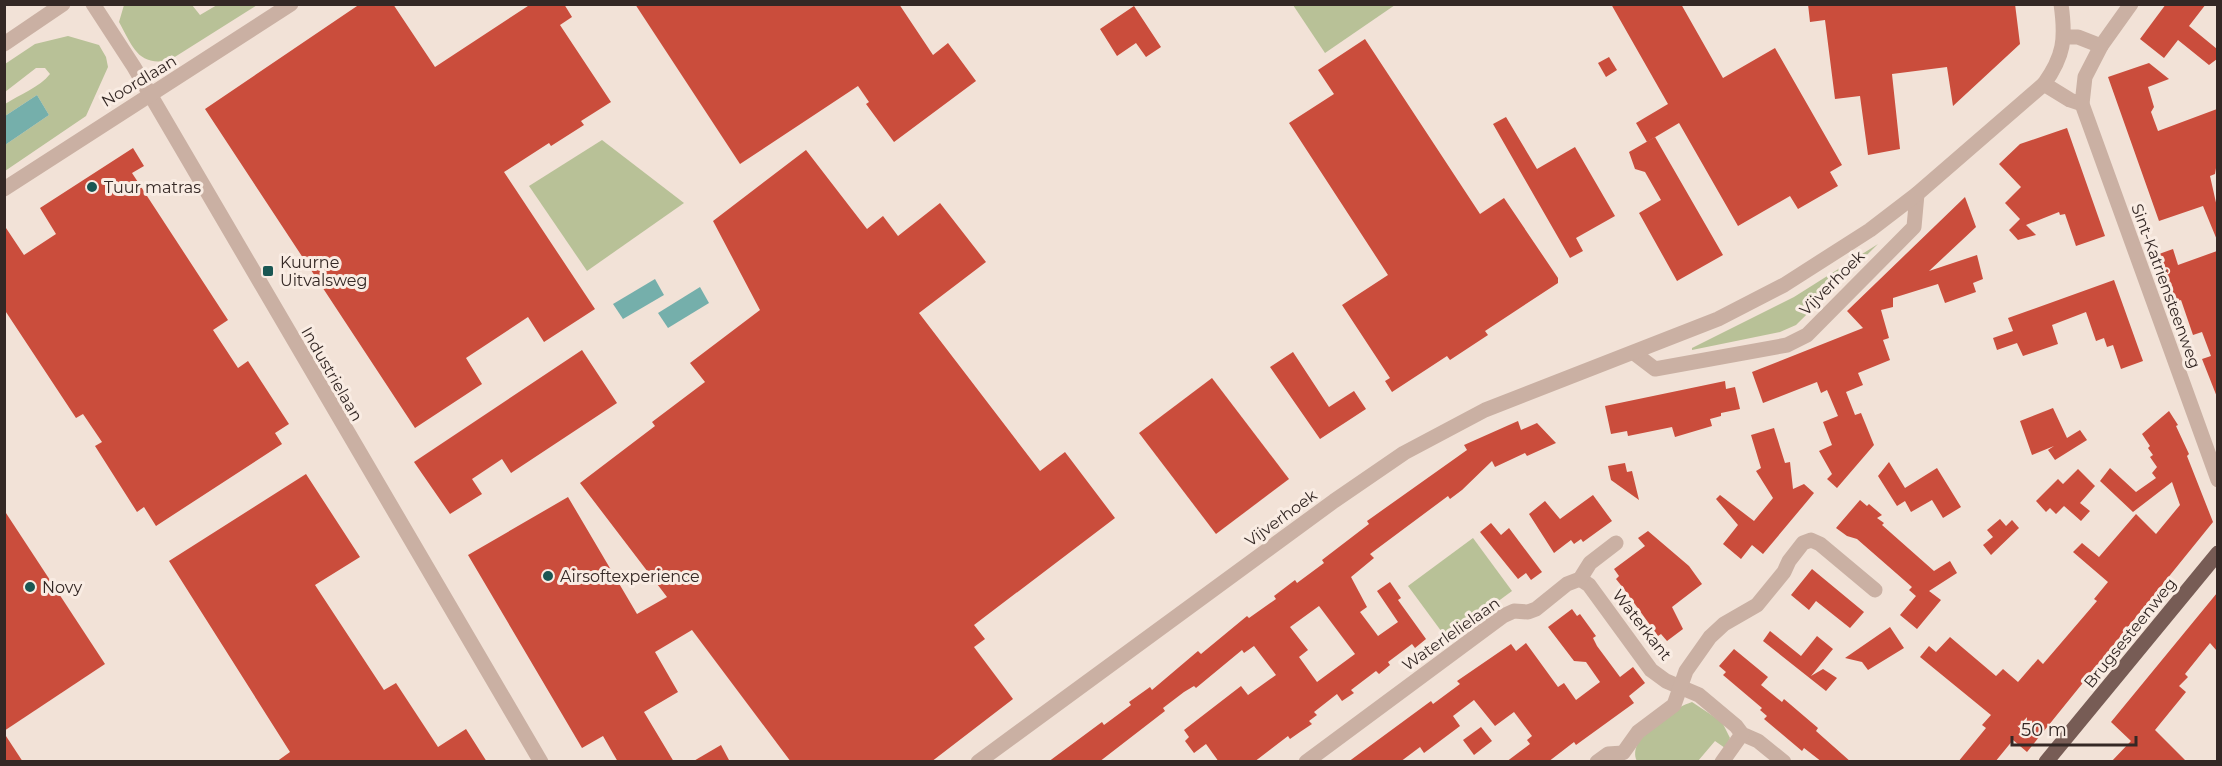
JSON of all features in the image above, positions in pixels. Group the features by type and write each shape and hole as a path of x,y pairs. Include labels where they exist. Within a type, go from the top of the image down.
{"main road":[{"name":"Brugsesteenweg","path":"2046,762 2217,553"}],"street":[{"path":"4,44 63,4"},
{"name":"Industrielaan","path":"93,4 541,762"},
{"name":"Noordlaan","path":"4,189 291,4"},
{"path":"2061,4 2064,38 2057,67 2044,84 2070,100 2082,104"},
{"name":"Sint-Katriensteenweg","path":"2131,4 2101,46 2085,77 2082,104 2217,480"},
{"path":"2064,38 2078,37 2101,46"},
{"name":"Vijverhoek","path":"978,762 1334,501 1404,453 1485,410 1718,319 1784,285 1870,230 1917,194 2044,84"},
{"name":"Vijverhoek","path":"1634,352 1655,369 1787,345 1807,335 1914,227 1917,194"},
{"path":"1597,762 1608,754 1626,757 1638,732 1674,705 1686,671 1710,638 1724,624 1757,605 1784,572 1789,561 1803,543 1811,540 1820,544 1875,590"},
{"name":"Waterlelielaan","path":"1306,762 1503,616 1514,611 1528,612 1536,609 1567,584 1580,579 1590,563 1616,543"},
{"name":"Waterkant","path":"1580,579 1588,585 1651,670 1666,681 1699,695 1737,726 1742,734 1758,741 1784,762"},
{"path":"1722,762 1742,734"}],"green space":[{"path":"124,5 192,5 200,15 217,5 257,5 170,60 150,61 143,58 133,47 119,22"},
{"path":"1293,5 1395,5 1325,53"},
{"path":"68,36 99,45 106,57 108,67 86,116 5,171 5,145 49,115 37,95 5,116 5,104 35,87 50,74 45,68 36,68 5,92 5,64 35,44"},
{"path":"602,140 684,203 587,271 529,186"},
{"path":"1878,244 1796,325 1780,332 1692,350 1794,297"},
{"path":"1473,538 1512,591 1447,639 1408,586"},
{"path":"1692,702 1722,722 1730,738 1725,748 1715,741 1698,761 1637,761 1635,752 1638,743 1653,725 1663,717"}],"water":[{"path":"37,95 49,115 5,145 5,116"},
{"path":"655,279 664,295 623,319 613,304"},
{"path":"700,287 709,303 668,328 658,313"}],"building":[{"path":"360,4 393,4 435,67 531,4 564,4 572,17 560,25 611,102 581,121 584,125 551,146 549,143 504,172 595,309 544,342 528,317 466,358 482,384 415,428 205,109"},
{"path":"635,4 899,4 933,55 948,43 976,81 894,142 866,104 869,102 858,86 740,164"},
{"path":"1611,4 1681,4 1723,78 1775,48 1842,165 1830,172 1838,186 1798,209 1790,196 1738,226 1679,123 1647,142 1636,123 1668,104"},
{"path":"1808,4 2015,4 2020,44 1953,106 1947,67 1892,74 1900,149 1868,155 1860,96 1835,99 1825,20 1810,22"},
{"path":"2166,4 2206,4 2189,26 2217,49 2217,59 2209,65 2178,40 2164,58 2140,39"},
{"path":"1134,6 1161,47 1146,57 1136,43 1117,56 1100,29"},
{"path":"1365,39 1480,214 1504,198 1558,278 1558,283 1485,331 1488,335 1450,360 1447,356 1392,392 1385,381 1390,378 1342,305 1388,275 1289,123 1334,94 1318,70"},
{"path":"1609,57 1617,70 1606,77 1598,63"},
{"path":"2149,63 2169,79 2148,87 2154,107 2151,112 2158,131 2217,109 2217,162 2215,174 2210,176 2217,207 2217,240 2203,206 2159,221 2108,77"},
{"path":"1506,117 1537,169 1575,147 1615,216 1576,238 1583,251 1570,258 1493,124"},
{"path":"2067,128 2105,236 2076,246 2065,214 2060,215 2059,212 2026,225 2036,235 2018,240 2009,230 2020,219 2005,203 2021,187 1999,164 2020,144"},
{"path":"1655,137 1723,255 1677,281 1639,213 1661,200 1645,172 1635,169 1629,152"},
{"path":"133,148 144,166 132,173 228,320 213,330 238,368 248,361 289,424 275,433 282,444 156,526 144,507 137,512 95,446 102,442 83,414 76,418 4,309 4,225 24,255 56,234 40,208"},
{"path":"806,150 867,229 883,216 898,236 940,203 986,262 919,313 1040,471 1065,452 1115,518 974,625 985,639 974,647 1013,699 931,762 791,762 692,630 655,652 678,692 644,712 674,762 618,762 603,736 582,748 468,555 568,497 637,614 667,597 580,483 655,426 652,422 705,382 690,363 760,310 713,221"},
{"path":"1965,197 1976,227 1929,271 1977,255 1983,279 1973,283 1976,292 1945,303 1938,284 1893,298 1893,307 1881,310 1889,338 1883,340 1890,360 1858,373 1863,385 1846,392 1855,415 1861,413 1874,445 1837,488 1827,479 1832,474 1819,451 1832,445 1823,422 1838,416 1827,390 1821,393 1817,382 1763,403 1752,372 1863,328 1847,311"},
{"path":"2173,249 2178,265 2217,251 2217,397 2202,359 2211,356 2202,332 2193,335 2181,300 2168,305 2154,266 2162,264 2159,254"},
{"path":"2114,280 2143,361 2121,369 2113,345 2107,347 2104,338 2096,341 2086,312 2052,325 2058,344 2023,356 2017,343 1997,350 1993,338 2013,331 2008,318"},
{"path":"582,350 617,403 511,473 502,459 472,479 482,494 450,514 414,462"},
{"path":"1293,352 1329,407 1354,391 1366,409 1320,439 1270,367"},
{"path":"1212,378 1289,479 1216,534 1139,433"},
{"path":"1725,381 1726,389 1735,387 1740,409 1721,413 1721,416 1710,419 1712,426 1675,437 1672,427 1628,436 1627,431 1611,434 1605,406"},
{"path":"2053,408 2067,438 2080,430 2087,440 2055,460 2048,450 2054,446 2032,455 2020,421"},
{"path":"2169,411 2178,425 2176,426 2189,454 2187,456 2213,522 2027,752 2013,740 1995,762 1958,762 1986,728 1982,725 1991,715 1920,657 1929,646 1936,652 1950,637 1996,676 2003,669 2018,682 2038,659 2043,664 2097,601 2094,599 2108,582 2073,552 2082,543 2099,557 2136,514 2156,534 2180,505 2172,482 2133,512 2100,481 2110,468 2136,492 2156,478 2152,473 2157,467 2150,457 2153,455 2148,448 2150,446 2142,434"},
{"path":"1518,421 1521,430 1537,423 1556,443 1527,456 1525,453 1495,467 1492,461 1462,490 1450,499 1448,496 1370,554 1374,558 1351,577 1367,607 1360,612 1378,636 1398,622 1377,591 1390,582 1401,598 1398,600 1426,639 1415,648 1412,644 1388,662 1390,665 1379,674 1376,671 1351,690 1354,693 1342,701 1337,694 1314,712 1317,715 1309,721 1312,724 1290,739 1288,736 1254,762 1219,762 1206,744 1194,753 1185,741 1189,737 1184,730 1241,686 1248,695 1276,675 1254,646 1244,653 1242,650 1196,688 1194,686 1184,692 1163,708 1165,711 1099,762 1048,762 1102,722 1104,725 1131,705 1129,702 1150,687 1152,690 1198,651 1201,654 1247,616 1249,618 1276,599 1274,596 1295,580 1297,583 1324,563 1322,560 1369,524 1367,521 1467,450 1464,445","holes":["1319,606 1355,654 1317,682 1299,657 1308,650 1290,627"]},
{"path":"1774,428 1785,463 1790,462 1793,489 1804,484 1814,493 1763,554 1752,545 1741,559 1723,544 1738,525 1716,499 1720,495 1754,521 1773,498 1756,471 1761,468 1751,435"},
{"path":"1889,462 1905,488 1937,468 1961,507 1943,518 1932,500 1911,512 1905,501 1897,506 1878,476"},
{"path":"1625,463 1627,472 1632,471 1639,500 1611,480 1608,466"},
{"path":"2078,469 2095,486 2080,503 2090,511 2081,521 2064,506 2056,514 2050,508 2046,512 2036,501 2058,479 2063,484"},
{"path":"306,474 360,557 315,585 384,690 396,683 438,747 466,729 487,762 276,762 290,752 169,561"},
{"path":"1593,495 1612,521 1583,542 1581,539 1574,544 1571,540 1554,553 1529,514 1545,501 1560,519"},
{"path":"1860,500 1882,515 1877,518 1884,523 1882,525 1934,571 1950,561 1957,573 1929,591 1941,600 1917,629 1900,615 1916,596 1909,590 1912,587 1857,539 1847,536 1836,528"},
{"name":"Novy","path":"4,510 105,664 4,731"},
{"path":"2000,519 2006,526 2012,520 2019,528 1991,555 1983,545 1993,537 1987,530"},
{"path":"1491,523 1501,535 1509,528 1542,572 1531,580 1526,573 1518,579 1480,532"},
{"path":"1648,531 1689,566 1702,584 1672,607 1683,629 1667,641 1661,634 1658,636 1616,579 1619,576 1614,569 1645,546 1638,538"},
{"path":"1812,569 1864,612 1850,628 1816,601 1809,610 1791,595"},
{"path":"2217,593 2217,651 2210,643 2185,674 2188,677 2179,686 2186,692 2155,730 2187,762 2111,762 2131,741 2111,722"},
{"path":"1572,609 1577,616 1580,614 1596,636 1593,638 1597,646 1620,677 1633,667 1645,683 1629,696 1634,703 1576,745 1574,742 1548,762 1506,762 1530,744 1527,740 1532,736 1514,712 1495,726 1474,700 1453,716 1460,726 1424,753 1420,747 1400,762 1348,762 1431,701 1433,704 1460,684 1457,681 1511,644 1516,651 1526,643 1558,687 1564,683 1576,700 1600,682 1586,662 1574,661 1548,627"},
{"path":"1890,627 1904,648 1868,670 1862,662 1845,658"},
{"path":"1770,631 1801,656 1817,636 1833,649 1811,676 1823,669 1837,678 1826,691 1763,641"},
{"path":"1734,649 1768,677 1761,685 1782,702 1784,699 1818,728 1816,731 1851,762 1822,762 1804,748 1802,751 1764,719 1767,716 1760,710 1762,708 1723,675 1726,672 1719,666"},
{"path":"1481,727 1492,741 1474,755 1463,740"},
{"path":"4,733 23,762 4,762"},
{"path":"721,745 730,762 692,762"}],"place":[{"name":"Tuur matras","path":"92,187"},
{"name":"Kuurne Uitvalsweg","path":"268,271"},
{"name":"Airsoftexperience","path":"548,576"},
{"name":"Novy","path":"30,587"}]}
